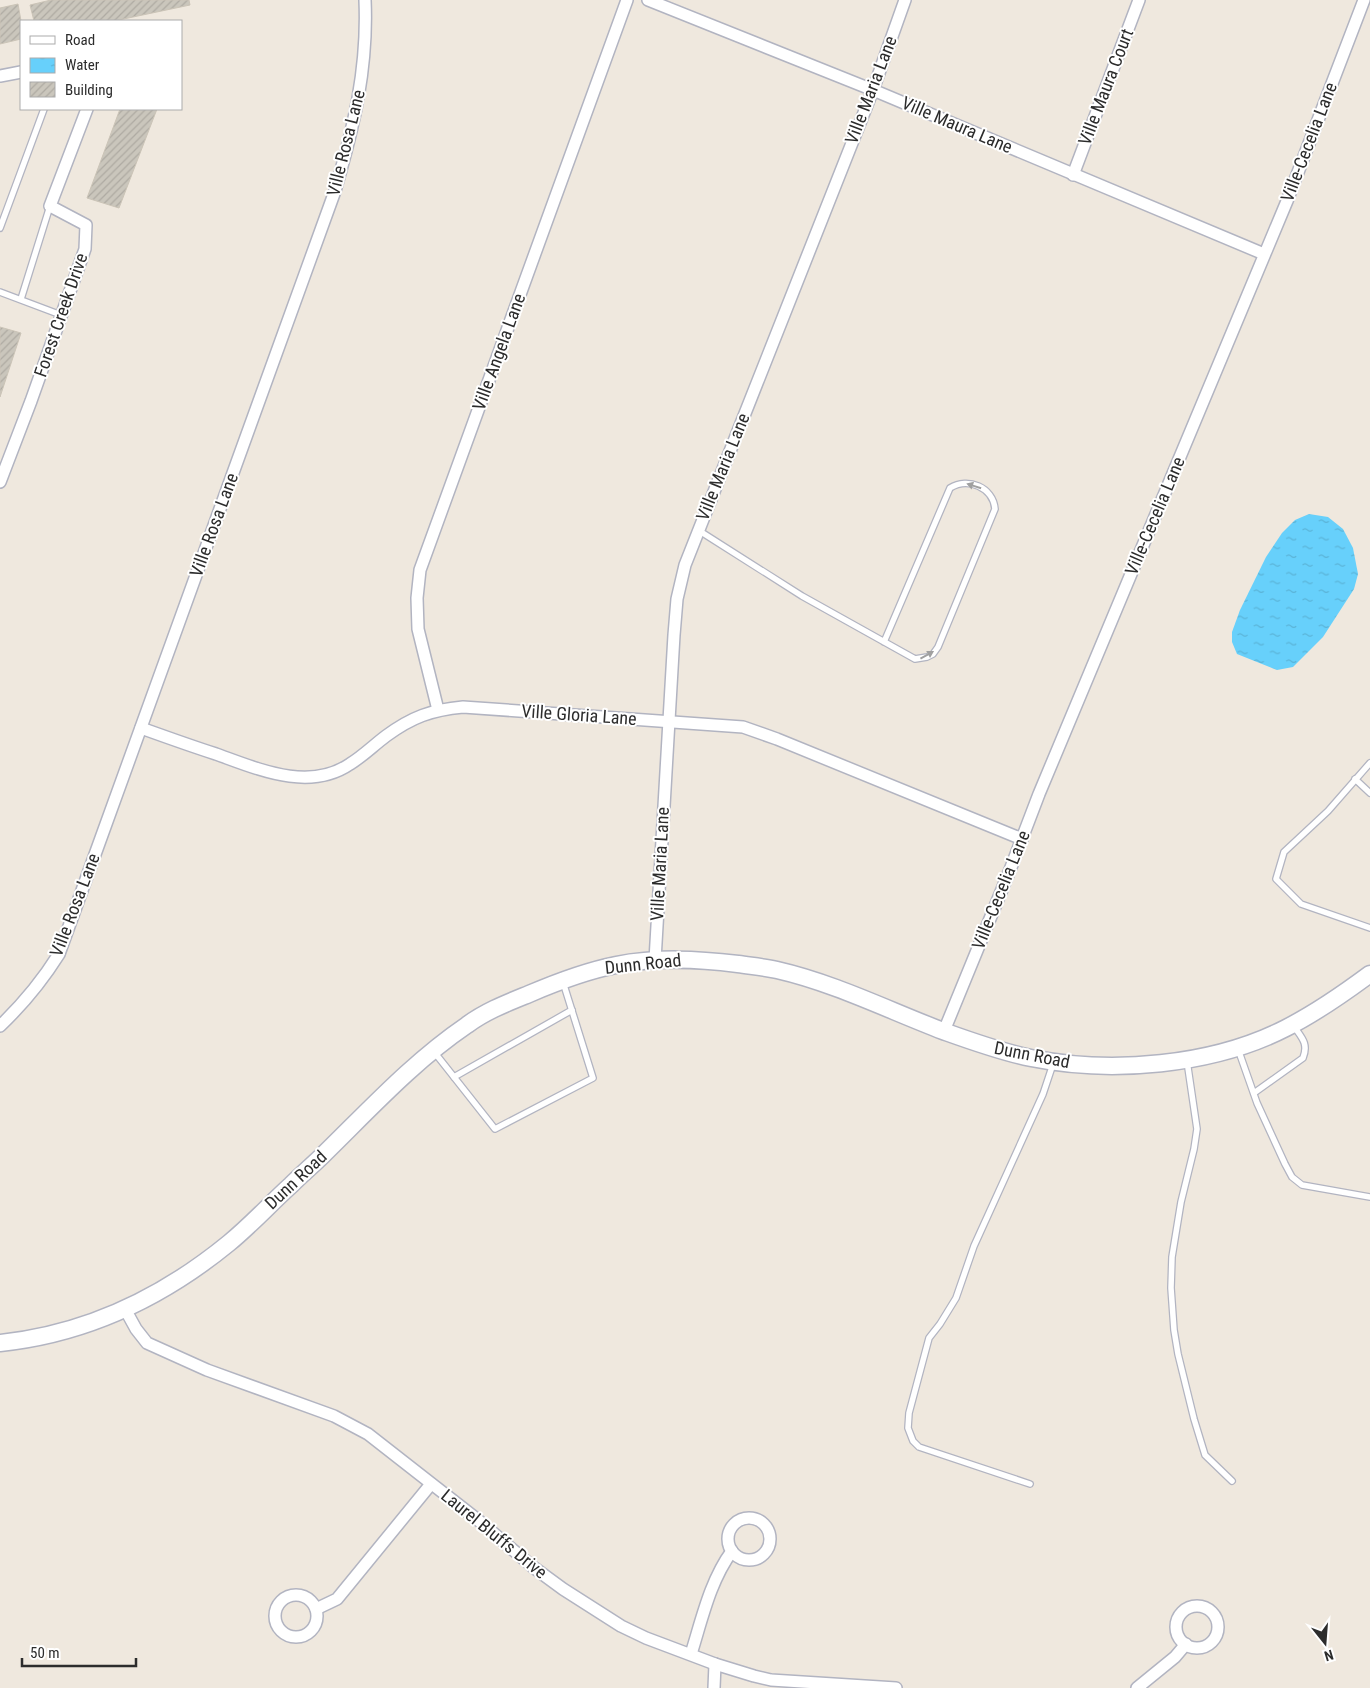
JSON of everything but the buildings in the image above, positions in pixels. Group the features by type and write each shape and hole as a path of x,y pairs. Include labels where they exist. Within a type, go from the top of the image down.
{"street":[{"name":"Ville Rosa Lane","path":"0,1026 41,983 59,954 335,191 347,150 360,85 366,32 365,0"},
{"name":"Ville Angela Lane","path":"438,710 418,629 417,598 420,570 627,0"},
{"name":"Ville Maura Lane","path":"648,0 873,90 1264,254"},
{"name":"Ville Maria Lane","path":"655,960 677,600 685,566 873,90 905,0"},
{"name":"Ville Maura Court","path":"1073,175 1139,0"},
{"name":"Ville-Cecelia Lane","path":"944,1031 1039,794 1287,201 1364,0"},
{"path":"0,76 20,72"},
{"path":"50,206 87,110"},
{"name":"Forest Creek Drive","path":"1,476 31,401 85,249 86,225 50,206"},
{"name":"Ville Gloria Lane","path":"141,728 258,769 285,776 309,777 330,774 350,764 387,735 426,713 463,707 670,720 743,727 777,739 1022,839"},
{"name":"Dunn Road","path":"0,1343 46,1335 86,1325 125,1310 191,1272 231,1241 433,1050 468,1024 495,1008 563,980 596,969 655,960 698,959 775,969 831,987 992,1048 1028,1058 1054,1062 1112,1066 1187,1059 1254,1042 1315,1012 1370,974"},
{"name":"Laurel Bluffs Drive","path":"125,1310 147,1343 207,1370 334,1416 368,1434 390,1449 533,1567 563,1589 621,1626 646,1638 715,1664 754,1676 769,1684 896,1688"},
{"path":"316,1609 337,1599 431,1484"},
{"path":"691,1654 721,1566 732,1551"},
{"path":"1137,1688 1175,1657 1186,1644"},
{"path":"714,1688 715,1664"}],"lane":[{"path":"0,228 44,110"},
{"path":"21,299 50,206"},
{"path":"0,292 62,315"},
{"path":"698,530 802,596 884,642 915,659 921,659 933,654 938,647 995,508 995,502 991,494 986,490 963,482 950,488 884,642"},
{"path":"1370,763 1328,811 1284,852 1276,879 1301,904 1370,928"},
{"path":"1355,779 1370,793"},
{"path":"433,1050 495,1130 593,1078 563,980"},
{"path":"454,1077 572,1010"},
{"path":"1254,1093 1303,1058 1306,1044 1292,1024"},
{"path":"1238,1047 1254,1093 1292,1177 1302,1185 1370,1197"},
{"path":"1187,1059 1197,1128 1172,1257 1171,1288 1174,1330 1178,1354 1205,1455 1232,1482"},
{"path":"1030,1484 919,1447 914,1442 908,1428 909,1413 929,1338 956,1298 974,1246 1043,1094 1054,1062"}],"water":[{"path":"1309,514 1328,517 1343,529 1353,548 1358,574 1354,589 1323,637 1293,667 1277,670 1237,654 1232,642 1232,632 1240,610 1266,557 1282,533 1295,520"}]}
